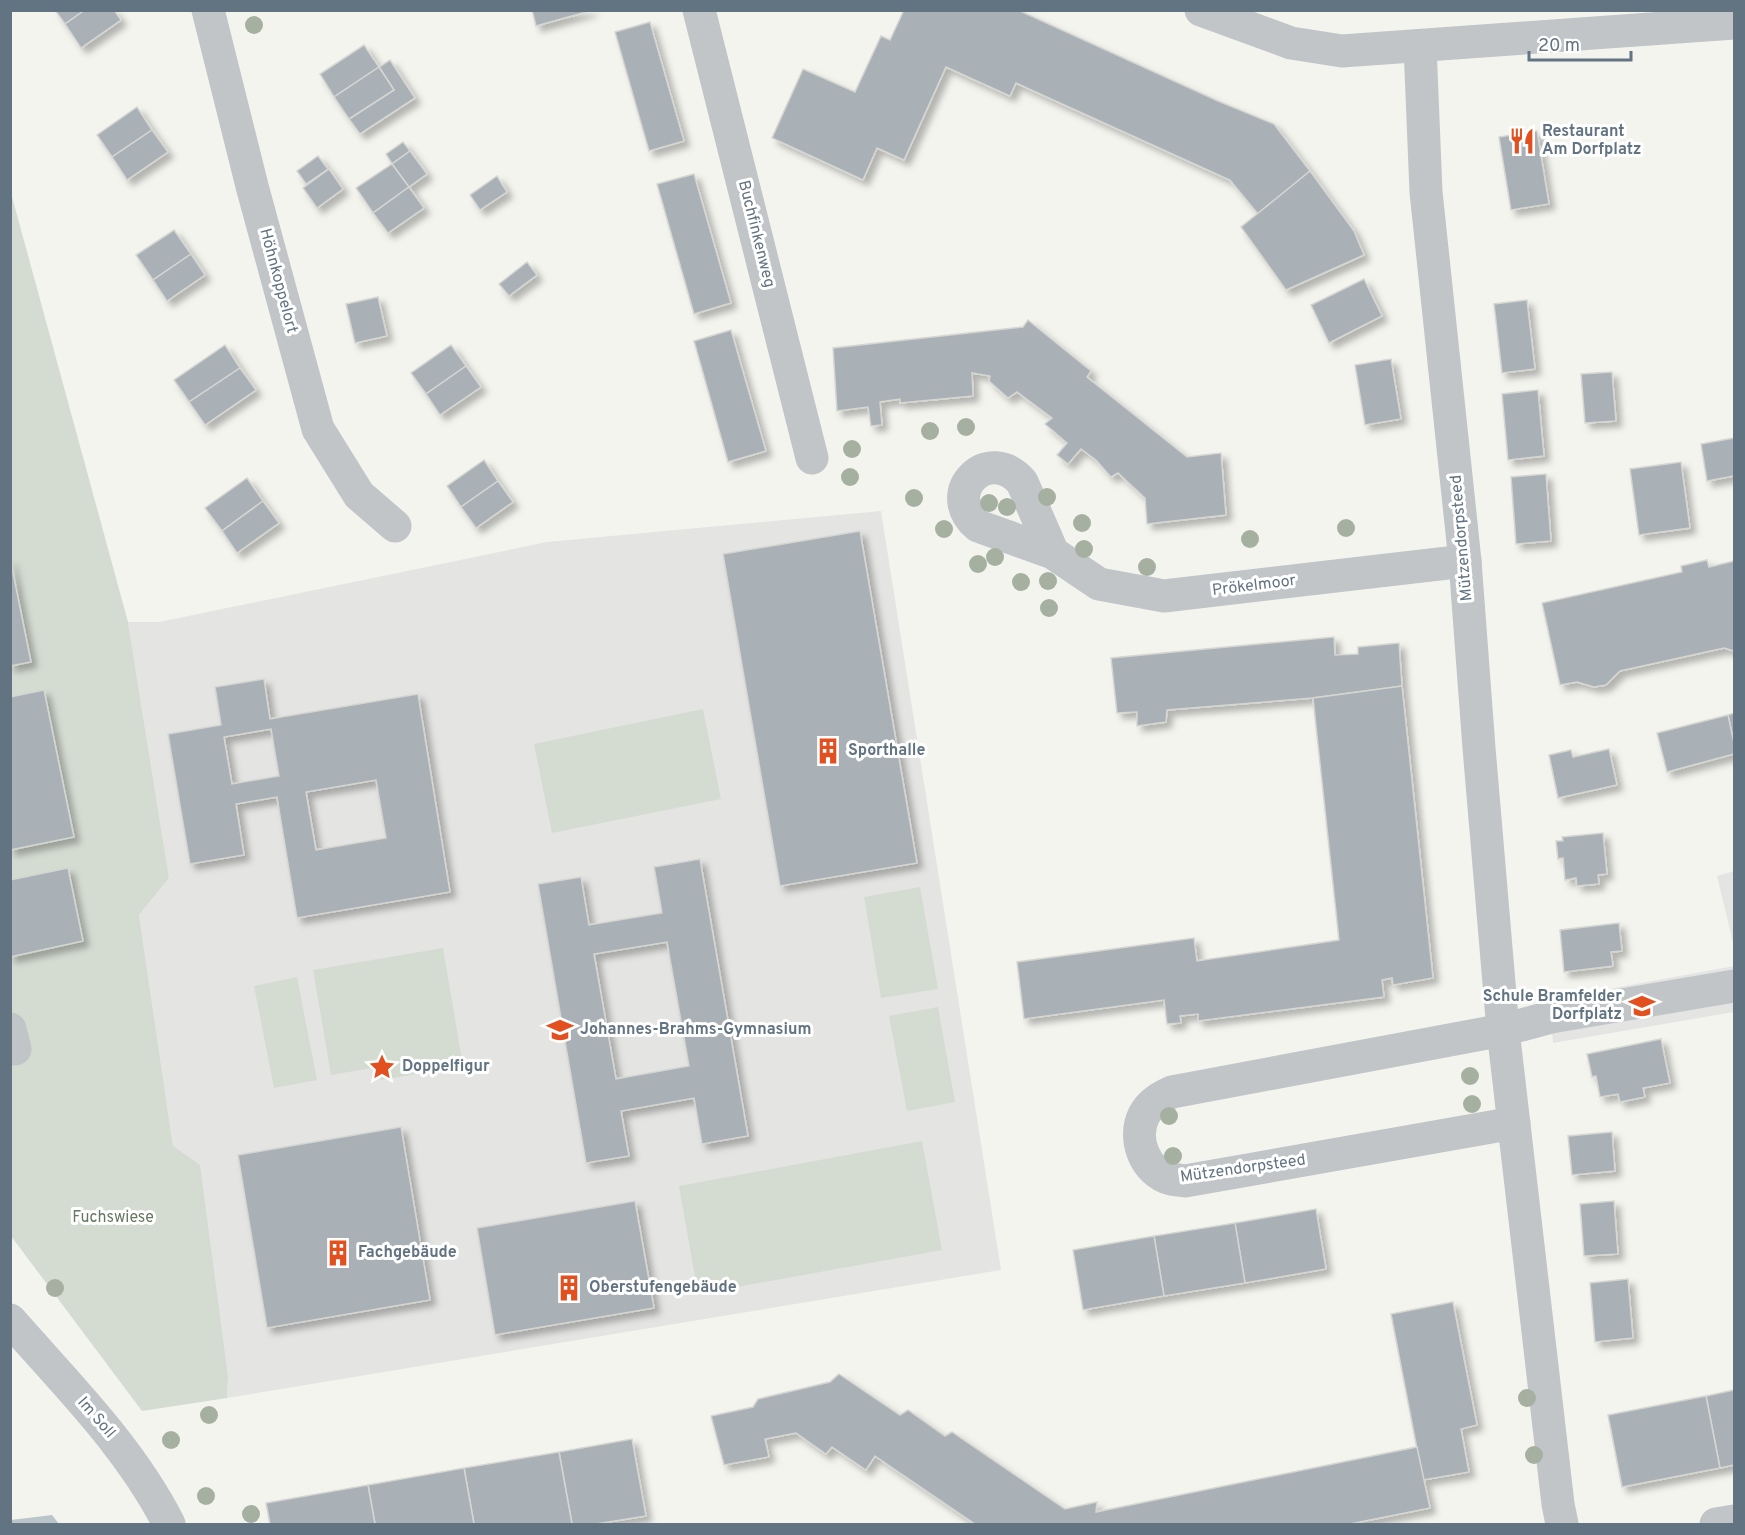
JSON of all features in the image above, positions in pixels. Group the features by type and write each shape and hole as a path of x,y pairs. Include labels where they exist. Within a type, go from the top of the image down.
{"street":[{"name":"Höhnkoppelort","path":"208,10 252,186 318,429 359,495 395,526"},
{"name":"Buchfinkenweg","path":"699,10 812,458"},
{"path":"1202,10 1291,43 1342,51 1734,23"},
{"name":"Mützendorpsteed","path":"1420,46 1426,192 1465,561 1503,1030 1562,1524"},
{"name":"Prökelmoor","path":"1053,553 1098,584 1164,596 1465,561"},
{"path":"1503,1030 1551,1017 1734,986"},
{"name":"Mützendorpsteed","path":"1503,1030 1172,1092 1161,1096 1144,1114 1140,1124 1140,1146 1146,1160 1157,1172 1170,1179 1185,1181 1514,1123"},
{"name":"Im Soll","path":"10,1320 114,1438 169,1524"},
{"path":"1716,1524 1734,1521"}],"shaded area":[{"name":"Johannes-Brahms-Gymnasium","path":"881,511 1001,1270 227,1398 228,1377 173,1146 139,915 169,878 128,622 159,622 547,542"},
{"path":"1734,871 1734,947 1717,876"},
{"name":"Schule Bramfelder Dorfplatz","path":"1734,966 1734,1012 1553,1043 1549,1000"},
{"path":"52,1515 59,1524 11,1524 11,1520"}],"green space":[{"name":"Fuchswiese","path":"11,193 128,622 169,878 139,915 173,1146 200,1165 228,1377 227,1398 142,1411 11,1236"},
{"path":"703,709 721,799 552,833 534,744"},
{"path":"920,887 938,989 881,998 864,897"},
{"path":"443,948 463,1066 381,1080 378,1067 331,1075 313,970"},
{"path":"297,977 317,1080 274,1088 254,986"},
{"path":"938,1007 955,1102 907,1111 889,1016"},
{"path":"922,1141 942,1250 698,1294 679,1186"}],"building":[{"path":"55,10 85,10 65,24"},
{"path":"85,10 114,10 121,20 81,48 65,24"},
{"path":"532,10 593,10 536,26"},
{"path":"904,10 1018,10 1274,124 1310,171 1258,214 1230,180 1016,83 1010,96 946,67 904,160 877,148 863,180 772,138 803,69 855,92 881,36 890,40"},
{"path":"650,22 684,141 649,151 615,32"},
{"path":"364,45 379,67 334,97 320,74"},
{"path":"390,60 415,98 360,134 349,119 394,90 379,67"},
{"path":"379,67 394,90 349,119 334,97"},
{"path":"137,107 152,130 112,157 97,135"},
{"path":"152,130 168,152 127,180 112,157"},
{"path":"1537,131 1549,204 1511,210 1499,137"},
{"path":"403,142 410,151 392,164 386,154"},
{"path":"410,151 427,174 409,187 392,164"},
{"path":"318,156 328,169 306,184 297,171"},
{"path":"392,164 409,187 373,213 356,188"},
{"path":"329,169 343,189 317,208 303,188"},
{"path":"1310,171 1354,231 1364,255 1286,290 1241,227"},
{"path":"694,174 731,303 694,314 657,184"},
{"path":"497,176 507,192 480,210 470,195"},
{"path":"409,187 424,208 388,233 373,213"},
{"path":"174,230 191,254 153,280 136,255"},
{"path":"191,254 205,275 167,301 153,280"},
{"path":"527,262 537,275 509,296 499,284"},
{"path":"1364,279 1382,316 1329,343 1311,305"},
{"path":"378,297 387,336 355,343 346,304"},
{"path":"1527,300 1535,369 1502,373 1494,304"},
{"path":"1028,320 1091,371 1087,377 1187,457 1221,453 1226,515 1147,524 1145,498 1118,473 1111,477 1096,460 1081,449 1068,464 1057,455 1067,443 1045,424 1052,418 1017,392 1008,398 989,381 990,376 972,373 973,396 900,403 900,399 880,402 882,425 871,426 868,407 837,411 833,348 1023,327"},
{"path":"731,330 766,451 728,462 694,341"},
{"path":"225,345 240,368 189,402 174,380"},
{"path":"451,345 466,366 426,394 411,373"},
{"path":"1391,359 1401,419 1365,425 1355,365"},
{"path":"466,366 481,387 440,415 426,394"},
{"path":"240,368 256,390 205,425 189,402"},
{"path":"1612,372 1616,421 1585,423 1581,374"},
{"path":"1538,390 1544,456 1508,460 1502,394"},
{"path":"1734,438 1734,476 1707,481 1701,444"},
{"path":"484,460 498,481 461,507 447,486"},
{"path":"1681,462 1690,528 1639,535 1630,469"},
{"path":"1546,474 1551,541 1516,544 1511,477"},
{"path":"247,478 263,501 222,531 205,508"},
{"path":"498,481 513,502 476,528 461,507"},
{"path":"263,501 279,523 237,553 222,531"},
{"name":"Sporthalle","path":"860,531 917,863 780,886 723,554"},
{"path":"10,558 31,662 10,666"},
{"path":"1707,560 1709,567 1734,561 1734,651 1724,648 1620,671 1606,685 1594,687 1577,682 1560,685 1542,603 1682,572 1681,566"},
{"path":"1334,637 1335,655 1358,654 1358,647 1399,643 1402,686 1313,698 1167,710 1166,722 1137,726 1137,712 1117,713 1111,658"},
{"path":"264,679 270,719 418,694 450,892 297,918 277,797 236,804 244,855 190,864 168,734 221,725 215,687","holes":["271,729 279,776 232,784 224,737","376,780 386,838 316,850 306,792"]},
{"path":"1402,686 1433,978 1393,985 1392,978 1382,980 1384,997 1198,1021 1198,1014 1180,1016 1181,1023 1167,1024 1164,1000 1024,1019 1017,962 1194,938 1197,961 1339,940 1313,698"},
{"path":"44,690 74,837 10,850 10,697"},
{"path":"1734,713 1734,743 1728,715"},
{"path":"1728,715 1734,754 1667,772 1657,733"},
{"path":"1609,749 1617,785 1558,798 1549,755 1571,750 1573,757"},
{"path":"1603,833 1607,874 1598,875 1599,884 1577,886 1576,878 1565,880 1563,858 1558,859 1556,841 1563,841 1562,837"},
{"path":"700,859 748,1136 702,1144 694,1098 621,1111 629,1156 586,1163 538,884 581,877 589,925 662,913 654,867","holes":["667,942 689,1066 616,1079 594,954"]},
{"path":"68,868 83,941 10,957 10,880"},
{"path":"1619,923 1622,951 1611,952 1613,966 1564,972 1560,930"},
{"path":"1661,1039 1670,1083 1643,1088 1645,1097 1620,1102 1618,1094 1600,1097 1596,1076 1592,1077 1587,1054"},
{"name":"Fachgebäude","path":"401,1127 430,1300 267,1328 238,1155"},
{"path":"1612,1132 1615,1171 1572,1175 1568,1136"},
{"name":"Oberstufengebäude","path":"635,1201 654,1308 495,1335 477,1228"},
{"path":"1614,1201 1618,1254 1584,1256 1580,1204"},
{"path":"1316,1209 1326,1269 1245,1283 1235,1223"},
{"path":"1235,1223 1245,1283 1164,1296 1154,1236"},
{"path":"1154,1236 1164,1296 1083,1310 1073,1250"},
{"path":"1628,1279 1633,1338 1595,1342 1590,1283"},
{"path":"1453,1302 1477,1425 1461,1429 1469,1472 1423,1480 1391,1314"},
{"path":"839,1374 900,1415 908,1410 945,1436 952,1432 1065,1509 1097,1502 1096,1512 1417,1447 1430,1508 1350,1524 975,1524 875,1456 866,1470 832,1447 826,1454 796,1433 765,1439 769,1457 724,1465 711,1416 753,1407 758,1399 830,1382"},
{"path":"1734,1390 1734,1465 1720,1468 1706,1396"},
{"path":"1706,1396 1720,1468 1622,1487 1608,1415"},
{"path":"632,1439 646,1516 596,1524 572,1524 559,1452"},
{"path":"559,1452 572,1524 474,1524 464,1468"},
{"path":"464,1468 474,1524 375,1524 368,1485"},
{"path":"368,1485 375,1524 270,1524 266,1503"}],"place":[{"name":"Restaurant Am Dorfplatz","path":"1522,141"},
{"name":"Sporthalle","path":"828,751"},
{"name":"Schule Bramfelder Dorfplatz","path":"1642,1006"},
{"name":"Johannes-Brahms-Gymnasium","path":"560,1030"},
{"name":"Doppelfigur","path":"382,1067"},
{"name":"Fachgebäude","path":"338,1253"},
{"name":"Oberstufengebäude","path":"569,1288"}]}
